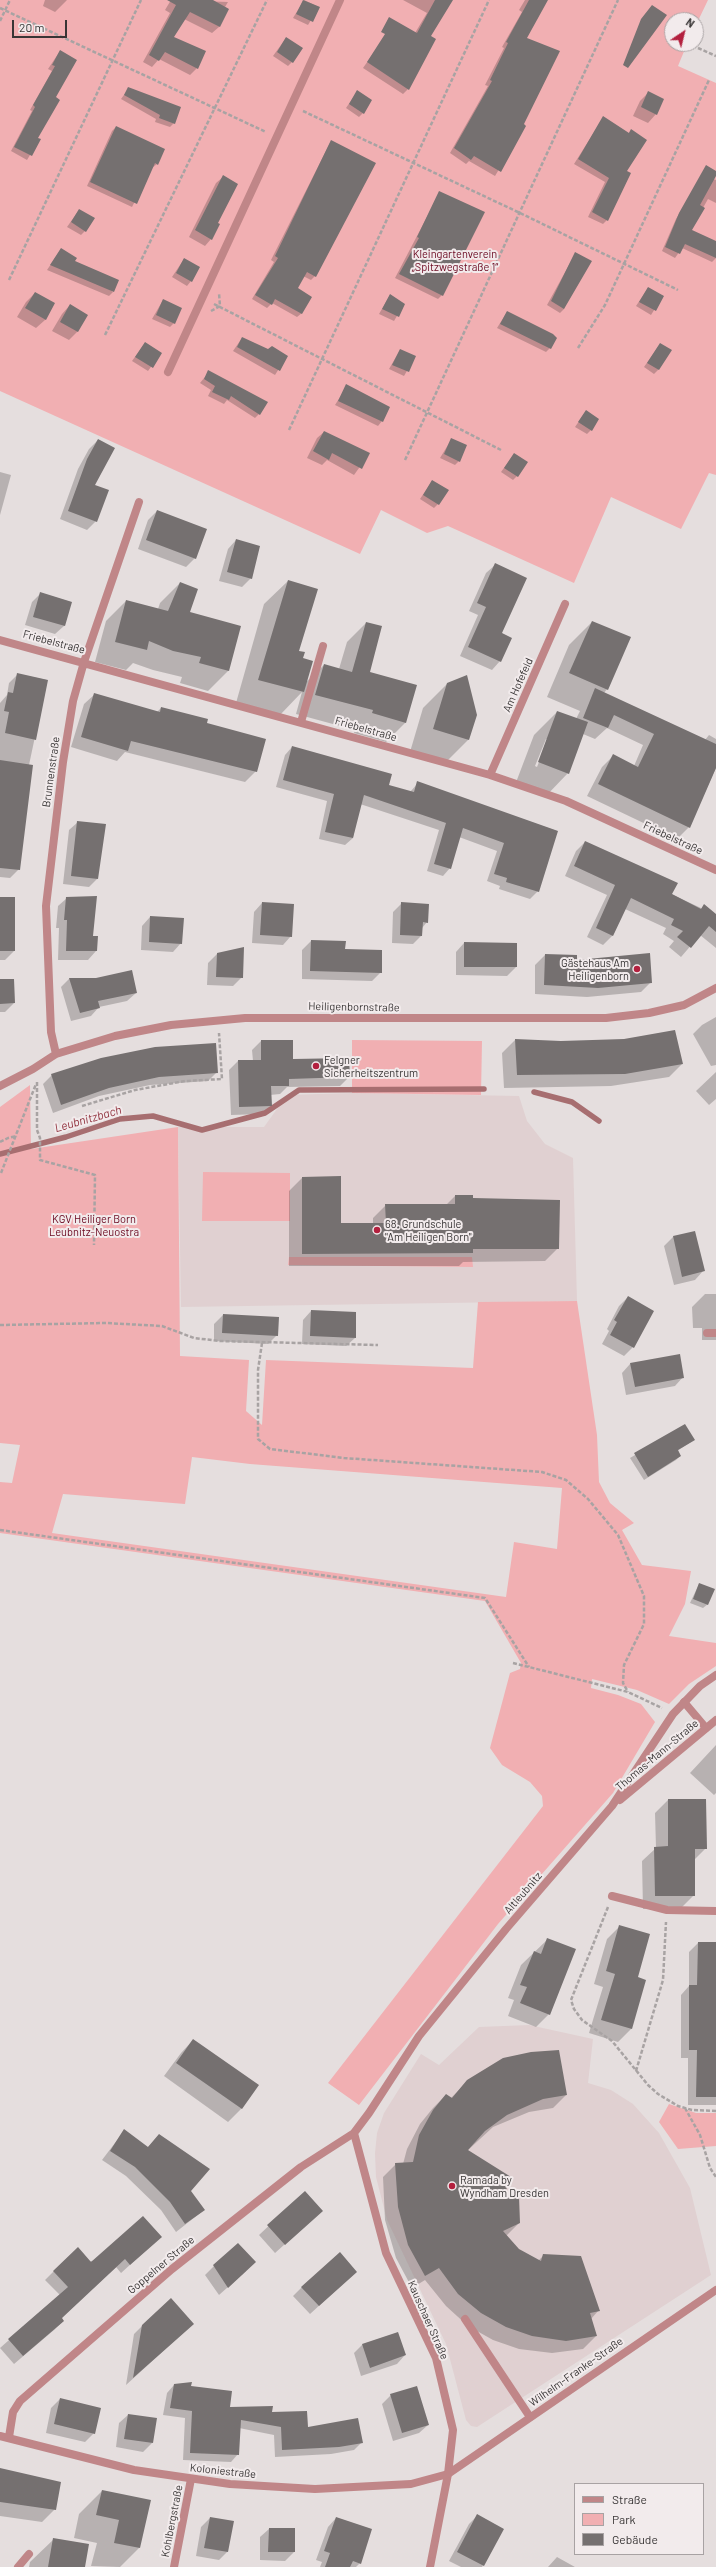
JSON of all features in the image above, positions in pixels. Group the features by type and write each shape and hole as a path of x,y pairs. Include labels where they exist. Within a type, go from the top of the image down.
{"street":[{"path":"168,372 340,0"},
{"name":"Brunnenstraße","path":"56,1054 51,1032 46,906 63,762 73,701 84,662 139,502"},
{"name":"Am Hofefeld","path":"490,775 565,604"},
{"name":"Friebelstraße","path":"0,640 490,775 566,801 716,870"},
{"path":"301,722 323,646"},
{"name":"Heiligenbornstraße","path":"0,1086 33,1069 56,1054 115,1036 171,1025 219,1019 606,1018 649,1014 684,1005 716,988"},
{"path":"707,1332 716,1333"},
{"name":"Altleubnitz","path":"354,2133 369,2113 419,2036 506,1929 612,1806 673,1714 700,1686 716,1676"},
{"path":"684,1702 706,1728"},
{"name":"Thomas-Mann-Straße","path":"612,1806 716,1720"},
{"path":"612,1896 667,1910 716,1911"},
{"name":"Goppelner Straße","path":"9,2437 13,2412 20,2401 172,2269 301,2167 354,2133"},
{"name":"Kauschaer Straße","path":"354,2133 386,2253 436,2358 453,2430 448,2474 430,2567"},
{"name":"Wilhelm-Franke-Straße","path":"448,2474 716,2290"},
{"path":"465,2319 530,2417"},
{"name":"Koloniestraße","path":"0,2436 9,2437 134,2470 230,2484 315,2489 411,2484 448,2474"},
{"name":"Kohlbergstraße","path":"174,2567 192,2479"},
{"path":"18,2567 29,2554"}],"path":[{"path":"0,21 10,0"},
{"path":"10,280 141,0"},
{"path":"105,335 266,0"},
{"path":"289,430 489,0"},
{"path":"405,460 618,0"},
{"path":"0,8 276,137"},
{"path":"704,51 716,56"},
{"path":"578,348 605,305 709,80"},
{"path":"292,106 625,263 678,290"},
{"path":"203,298 501,450"},
{"path":"82,1106 135,1090 185,1081 222,1079 219,1019"},
{"path":"1,1173 15,1142 37,1081 37,1130 40,1138 40,1160 95,1175 94,1245"},
{"path":"0,1142 17,1136"},
{"path":"0,1325 106,1323 162,1326 194,1338 262,1342 290,1341 378,1345"},
{"path":"262,1342 258,1370 258,1439 270,1449 344,1458 542,1472 566,1480 588,1498 618,1535 644,1596 644,1624 624,1665 624,1683 628,1692"},
{"path":"0,1530 485,1598 490,1602 529,1667"},
{"path":"513,1663 628,1692 673,1714"},
{"path":"612,1896 571,2000 574,2009 582,2020 612,2041 636,2071 658,2094 685,2108 716,2111"},
{"path":"636,2071 663,1980 666,1922"},
{"path":"685,2108 700,2135 710,2168 716,2177"}],"shaded area":[{"name":"68. Grundschule \"Am Heiligen Born\"","path":"352,1093 519,1096 527,1121 545,1144 573,1158 577,1301 181,1307 178,1127 264,1127 287,1095"},
{"path":"529,2025 593,2039 588,2083 611,2090 633,2104 659,2133 690,2188 711,2275 477,2427 471,2426 466,2420 446,2344 387,2220 376,2177 375,2153 377,2133 384,2113 421,2054 439,2065 479,2027"}],"green space":[{"name":"Kleingartenverein „Spitzwegstraße 1“","path":"0,0 708,0 702,12 664,12 664,52 684,52 678,66 716,83 716,475 709,473 681,529 611,497 574,583 448,526 427,533 381,510 360,554 0,391"},
{"path":"352,1040 482,1041 481,1095 352,1093"},
{"name":"KGV Heiliger Born Leubnitz-Neuostra","path":"30,1085 31,1149 178,1127 180,1356 249,1360 246,1411 262,1425 266,1360 473,1368 478,1302 577,1301 597,1435 599,1482 610,1503 634,1523 622,1530 642,1565 691,1571 685,1604 669,1636 716,1643 716,1666 689,1684 669,1704 637,1690 592,1679 591,1688 618,1695 641,1704 655,1722 613,1793 498,1924 359,2105 328,2083 543,1806 542,1796 530,1782 502,1765 490,1748 510,1673 520,1669 521,1663 485,1601 0,1533 0,1482 12,1483 20,1445 0,1443 0,1107","holes":["192,1457 250,1464 562,1488 557,1549 514,1542 506,1597 52,1533 63,1494 185,1504"]},
{"path":"203,1172 290,1173 290,1221 202,1221"},
{"path":"289,1257 472,1257 473,1267 288,1265"},
{"path":"669,2104 696,2113 716,2113 716,2146 678,2149 659,2122"}],"building":[{"path":"167,0 213,0 229,9 220,27 190,12 174,37 206,51 198,69 165,52 159,61 149,55 176,5"},
{"path":"303,0 320,7 313,22 296,14"},
{"path":"435,0 453,0 431,36 436,39 409,90 367,62 385,34 381,32 389,17 417,33"},
{"path":"529,0 548,0 527,38 560,51 524,124 526,126 501,172 474,156 471,160 454,148 492,81 490,80 508,43 506,42"},
{"path":"652,5 664,13 664,19 628,68 623,65 641,19"},
{"path":"286,37 303,48 293,63 277,52"},
{"path":"60,50 77,60 56,97 60,100 38,138 41,139 32,156 14,147 35,107 33,105 55,66 52,65"},
{"path":"128,87 181,107 175,124 159,118 160,115 124,95"},
{"path":"357,90 372,100 364,114 349,104"},
{"path":"648,91 664,99 657,115 641,107"},
{"path":"603,116 629,133 631,129 647,140 627,171 631,173 608,221 592,212 609,178 578,159"},
{"path":"116,126 165,149 158,165 155,163 137,204 90,182"},
{"path":"331,140 376,163 316,277 307,272 298,288 312,297 302,314 275,299 272,305 255,295 278,258 275,256"},
{"path":"706,165 716,171 716,176 700,205 705,208 692,230 716,241 716,258 685,244 680,254 665,247 679,213"},
{"path":"223,175 238,184 218,223 220,224 212,240 195,230"},
{"path":"439,191 485,212 443,296 399,274 419,238 417,237"},
{"path":"79,209 95,218 86,232 71,222"},
{"path":"61,248 77,258 75,261 119,280 114,292 50,265"},
{"path":"575,252 592,261 564,309 551,301"},
{"path":"184,258 200,267 192,282 176,273"},
{"path":"648,287 664,296 656,311 639,302"},
{"path":"35,292 55,303 46,320 25,308"},
{"path":"390,294 405,304 399,317 382,309"},
{"path":"163,299 182,308 175,324 156,315"},
{"path":"70,304 88,315 78,332 60,322"},
{"path":"507,311 553,334 557,338 551,349 500,324"},
{"path":"242,337 268,349 272,346 288,356 280,371 237,347"},
{"path":"145,342 162,353 153,368 135,357"},
{"path":"660,343 672,350 659,370 647,363"},
{"path":"400,349 416,356 409,372 392,365"},
{"path":"208,370 268,402 260,415 231,396 229,400 212,392 215,386 204,379"},
{"path":"346,384 390,407 383,422 338,401"},
{"path":"586,410 599,419 592,431 578,422"},
{"path":"324,431 370,453 362,469 332,453 329,460 313,451"},
{"path":"451,438 467,445 460,462 444,454"},
{"path":"98,439 115,448 95,485 109,490 97,522 68,511 87,459"},
{"path":"514,453 528,462 518,477 504,468"},
{"path":"432,480 449,490 439,505 423,495"},
{"path":"157,510 207,529 196,559 146,540"},
{"path":"236,539 260,546 252,579 227,572"},
{"path":"495,563 527,578 502,633 512,638 501,662 468,647 486,607 477,603"},
{"path":"288,580 318,589 299,651 305,652 303,658 313,661 304,692 258,680"},
{"path":"180,582 198,589 190,612 241,626 229,671 199,663 201,657 173,651 149,641 147,650 115,642 126,600 168,611"},
{"path":"40,592 72,602 65,626 33,617"},
{"path":"592,621 631,637 608,690 569,673"},
{"path":"366,622 382,626 370,672 417,685 406,723 372,713 373,710 315,695 324,664 352,672"},
{"path":"17,673 48,680 36,740 5,733 9,712 4,711 8,692 13,693"},
{"path":"467,675 477,715 469,740 433,729 447,683"},
{"path":"595,688 716,744 716,768 690,828 598,784 613,754 638,767 654,734 614,715 608,728 583,718"},
{"path":"94,693 160,712 161,707 208,719 207,723 266,739 257,772 131,741 128,751 81,737"},
{"path":"557,711 588,722 569,774 538,762"},
{"path":"292,746 392,774 389,785 414,792 417,781 558,831 539,892 506,882 507,878 494,874 504,843 463,828 451,869 434,864 446,823 364,795 353,838 325,832 334,794 283,780"},
{"path":"0,760 33,765 20,870 0,868"},
{"path":"77,821 106,824 98,879 71,876"},
{"path":"585,841 678,883 672,894 701,909 704,904 716,914 716,932 709,926 691,948 677,937 683,931 671,925 674,919 631,898 613,936 596,928 615,885 574,866"},
{"path":"97,896 93,936 98,936 97,951 66,951 67,920 64,920 66,897"},
{"path":"0,897 15,897 15,951 0,951"},
{"path":"262,902 294,904 292,937 260,935"},
{"path":"401,902 429,904 428,923 423,922 422,936 400,935"},
{"path":"150,916 184,918 182,944 149,942"},
{"path":"311,940 346,941 345,949 382,950 382,973 310,971"},
{"path":"464,942 517,943 517,967 464,967"},
{"path":"244,947 243,978 216,977 217,953"},
{"path":"650,953 652,983 598,988 544,985 545,954 577,955 577,960"},
{"path":"132,970 137,993 98,1001 100,1008 80,1013 69,978 96,978"},
{"path":"0,979 14,979 15,1003 0,1004"},
{"path":"675,1030 683,1064 625,1074 517,1075 515,1039 561,1041 624,1039"},
{"path":"261,1040 293,1040 293,1059 349,1058 350,1077 289,1079 289,1086 271,1086 272,1106 239,1107 238,1060 261,1060"},
{"path":"216,1043 218,1073 159,1077 109,1088 61,1105 51,1074 101,1058 155,1047"},
{"path":"341,1176 341,1223 386,1223 385,1204 455,1204 455,1195 473,1195 473,1198 560,1200 559,1249 473,1249 473,1253 302,1254 302,1177"},
{"path":"695,1231 705,1271 682,1277 673,1236"},
{"path":"628,1296 654,1311 634,1348 610,1335 617,1322 614,1320"},
{"path":"311,1310 356,1312 356,1338 310,1336"},
{"path":"223,1314 279,1317 278,1336 222,1333"},
{"path":"680,1354 684,1378 635,1387 630,1363"},
{"path":"685,1424 695,1440 678,1450 681,1456 648,1477 634,1453"},
{"path":"699,1583 715,1589 708,1605 693,1599"},
{"path":"668,1799 706,1799 707,1849 695,1849 695,1896 655,1896 654,1847 668,1846"},
{"path":"619,1925 650,1934 638,1977 646,1980 632,2029 601,2020 615,1974 606,1971"},
{"path":"547,1938 576,1949 550,2015 520,2003 527,1987 520,1985 534,1951 541,1954"},
{"path":"698,1942 716,1942 716,2097 696,2097 697,2050 689,2050 689,1985 697,1985"},
{"path":"193,2039 259,2085 242,2109 176,2063"},
{"name":"Ramada by Wyndham Dresden","path":"559,2050 567,2095 543,2099 507,2115 485,2131 468,2150 511,2177 503,2198 519,2196 520,2223 503,2231 519,2249 541,2261 543,2254 581,2256 600,2311 590,2313 597,2336 566,2341 532,2336 506,2327 481,2313 458,2294 439,2268 425,2276 408,2245 398,2207 395,2163 413,2162 419,2135 433,2110 446,2094 452,2098 467,2080 503,2058 531,2052"},
{"path":"124,2129 148,2147 159,2134 210,2169 191,2191 205,2210 185,2224 170,2202 135,2167 110,2151"},
{"path":"305,2191 323,2211 285,2245 267,2225"},
{"path":"143,2216 162,2237 130,2265 125,2259 62,2318 64,2321 23,2356 8,2339 68,2287 53,2271 78,2247 91,2262"},
{"path":"238,2243 256,2262 228,2288 213,2265"},
{"path":"340,2252 357,2272 319,2306 301,2287"},
{"path":"171,2298 194,2324 133,2378 142,2325"},
{"path":"398,2332 406,2355 370,2368 362,2344"},
{"path":"192,2382 191,2386 232,2391 230,2407 273,2406 272,2412 307,2411 308,2427 358,2418 363,2443 339,2447 282,2450 281,2427 241,2420 239,2455 190,2453 192,2411 170,2408 174,2384"},
{"path":"417,2386 429,2425 402,2433 390,2394"},
{"path":"60,2398 101,2408 95,2434 54,2424"},
{"path":"128,2414 157,2418 153,2443 124,2439"},
{"path":"0,2468 61,2482 56,2510 0,2502"},
{"path":"102,2490 151,2500 140,2548 114,2543 119,2520 96,2515"},
{"path":"477,2514 504,2529 484,2566 457,2552"},
{"path":"210,2517 234,2521 228,2552 204,2548"},
{"path":"336,2517 372,2529 361,2564 353,2561 350,2567 325,2567 330,2553 324,2551"},
{"path":"269,2528 295,2528 295,2552 268,2552"},
{"path":"53,2538 89,2544 85,2567 48,2567"}],"waterway":[{"name":"Leubnitzbach","path":"0,1154 66,1137 120,1119 153,1116 202,1130 265,1113 299,1090 484,1089"},
{"name":"Leubnitzbach","path":"534,1092 572,1102 599,1121"}],"place":[{"name":"Gästehaus Am Heiligenborn","path":"637,969"},
{"name":"Felgner Sicherheitszentrum","path":"316,1066"},
{"name":"68. Grundschule \"Am Heiligen Born\"","path":"377,1230"},
{"name":"Ramada by Wyndham Dresden","path":"452,2186"}]}
